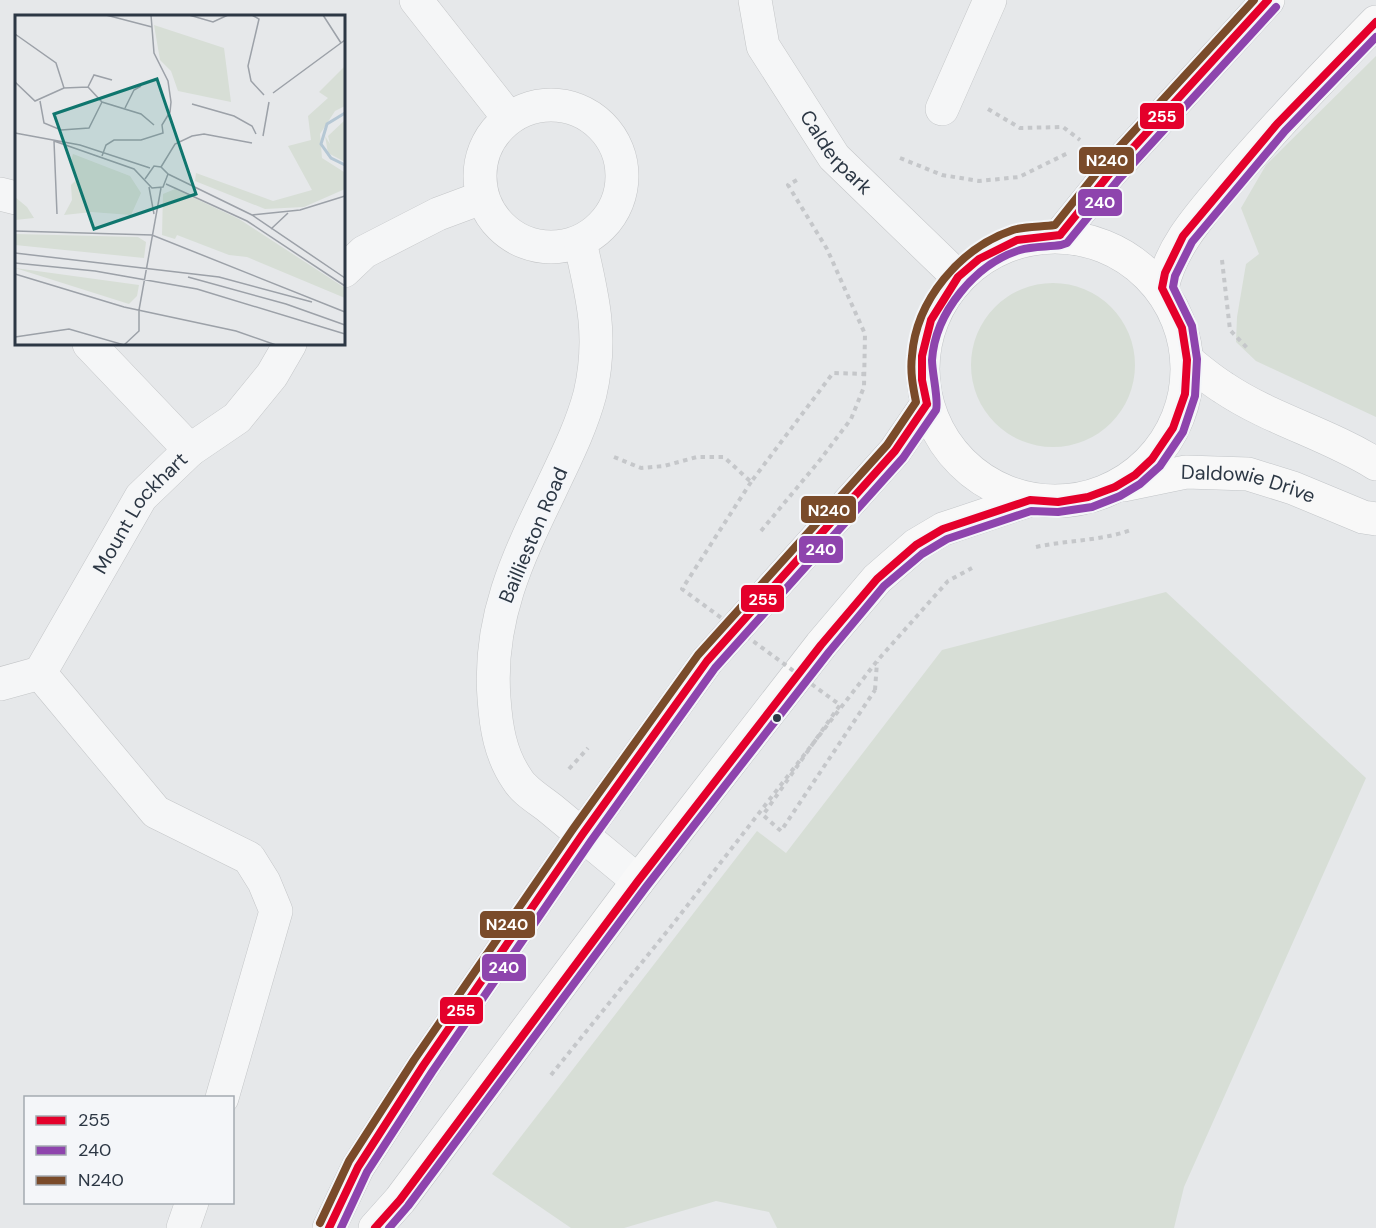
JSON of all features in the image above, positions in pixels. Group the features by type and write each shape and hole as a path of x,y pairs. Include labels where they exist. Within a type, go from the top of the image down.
{"main road":[{"path":"1060,236 1111,172 1268,0"},
{"path":"1162,288 1165,273 1183,236 1277,124 1376,22"},
{"path":"1060,236 1102,244 1140,266 1162,288 1182,328 1187,360 1185,394 1173,428 1152,459 1135,475 1115,487 1088,497 1058,502 1030,500 994,488 961,464 937,431 927,404 922,380 922,356 931,320 958,276 979,259 1017,240 1060,236"},
{"path":"1187,360 1225,389 1273,414 1357,452 1376,464"},
{"path":"329,1228 358,1167 417,1075 582,835 707,661 895,451 927,404"},
{"name":"Daldowie Drive","path":"1115,487 1186,472 1248,474 1293,488 1363,517 1376,519"},
{"path":"375,1228 400,1200 638,881 821,645 877,579 916,545 943,528 1030,500"}],"street":[{"path":"416,0 508,117"},
{"name":"Calderpark","path":"755,0 763,46 834,158 958,276"},
{"path":"947,98 990,0"},
{"path":"551,104 577,108 606,129 620,157 623,185 610,218 580,242 539,248 505,233 481,198 482,153 491,134 508,117 551,104"},
{"path":"0,194 15,198"},
{"path":"345,270 364,252 438,214 481,198"},
{"name":"Baillieston Road","path":"580,242 595,307 597,352 590,394 575,440 529,534 508,584 496,630 492,679 496,723 505,759 518,782 638,881"},
{"path":"90,345 190,450"},
{"name":"Mount Lockhart","path":"40,673 141,497 190,450 237,418 272,375 289,345"},
{"path":"0,684 40,673 156,812 249,858 264,882 276,910 223,1096"},
{"path":"183,1228 192,1204"}],"path":[{"path":"947,98 1020,128 1063,127 1080,140"},
{"path":"544,1084 680,915 878,662 875,690 781,831 763,815 840,705 682,589 751,482 833,373 865,374"},
{"path":"575,440 641,468 664,466 697,457 724,457 751,482"}],"shaded area":[{"path":"1376,56 1376,417 1256,361 1236,342 1237,317 1246,264 1259,254 1241,208 1266,165"},
{"path":"1053,283 1084,290 1111,307 1128,334 1135,365 1128,396 1111,423 1084,440 1053,447 1022,440 995,423 978,396 971,365 978,334 995,307 1022,290"},
{"path":"1166,592 1366,778 1184,1187 1174,1228 777,1228 769,1212 716,1201 624,1228 571,1228 492,1174 757,831 786,853 942,650"}],"transit line":[{"name":"N240","path":"320,1223 349,1161 414,1060 573,829 698,655 887,445 916,402 911,368 915,335 922,315 944,279 975,249 994,238 1013,230 1055,225 1103,165 1254,0"},
{"name":"255","path":"1060,235 1111,172 1268,0"},
{"name":"240","path":"341,1228 367,1172 432,1072 591,841 715,668 903,458 936,410 932,360 935,342 949,308 960,293 988,266 1003,257 1020,250 1067,243 1119,179 1276,7"},
{"name":"255","path":"375,1228 400,1200 638,881 821,645 877,579 916,545 943,529 1030,500 1058,502 1088,497 1115,487 1135,475 1152,459 1173,428 1185,394 1187,360 1182,328 1162,288 1165,273 1183,236 1277,124 1376,22"},
{"name":"240","path":"389,1228 408,1206 646,887 829,652 884,586 922,554 947,539 1031,511 1058,512 1092,507 1120,496 1140,484 1160,466 1183,432 1195,396 1197,359 1192,326 1173,287 1175,276 1192,242 1285,131 1376,37"},
{"name":"255","path":"927,404 922,380 922,356 931,320 958,277 979,259 1017,240 1060,235"},
{"name":"255","path":"329,1228 358,1167 423,1066 582,835 707,661 895,451 927,404"}]}
